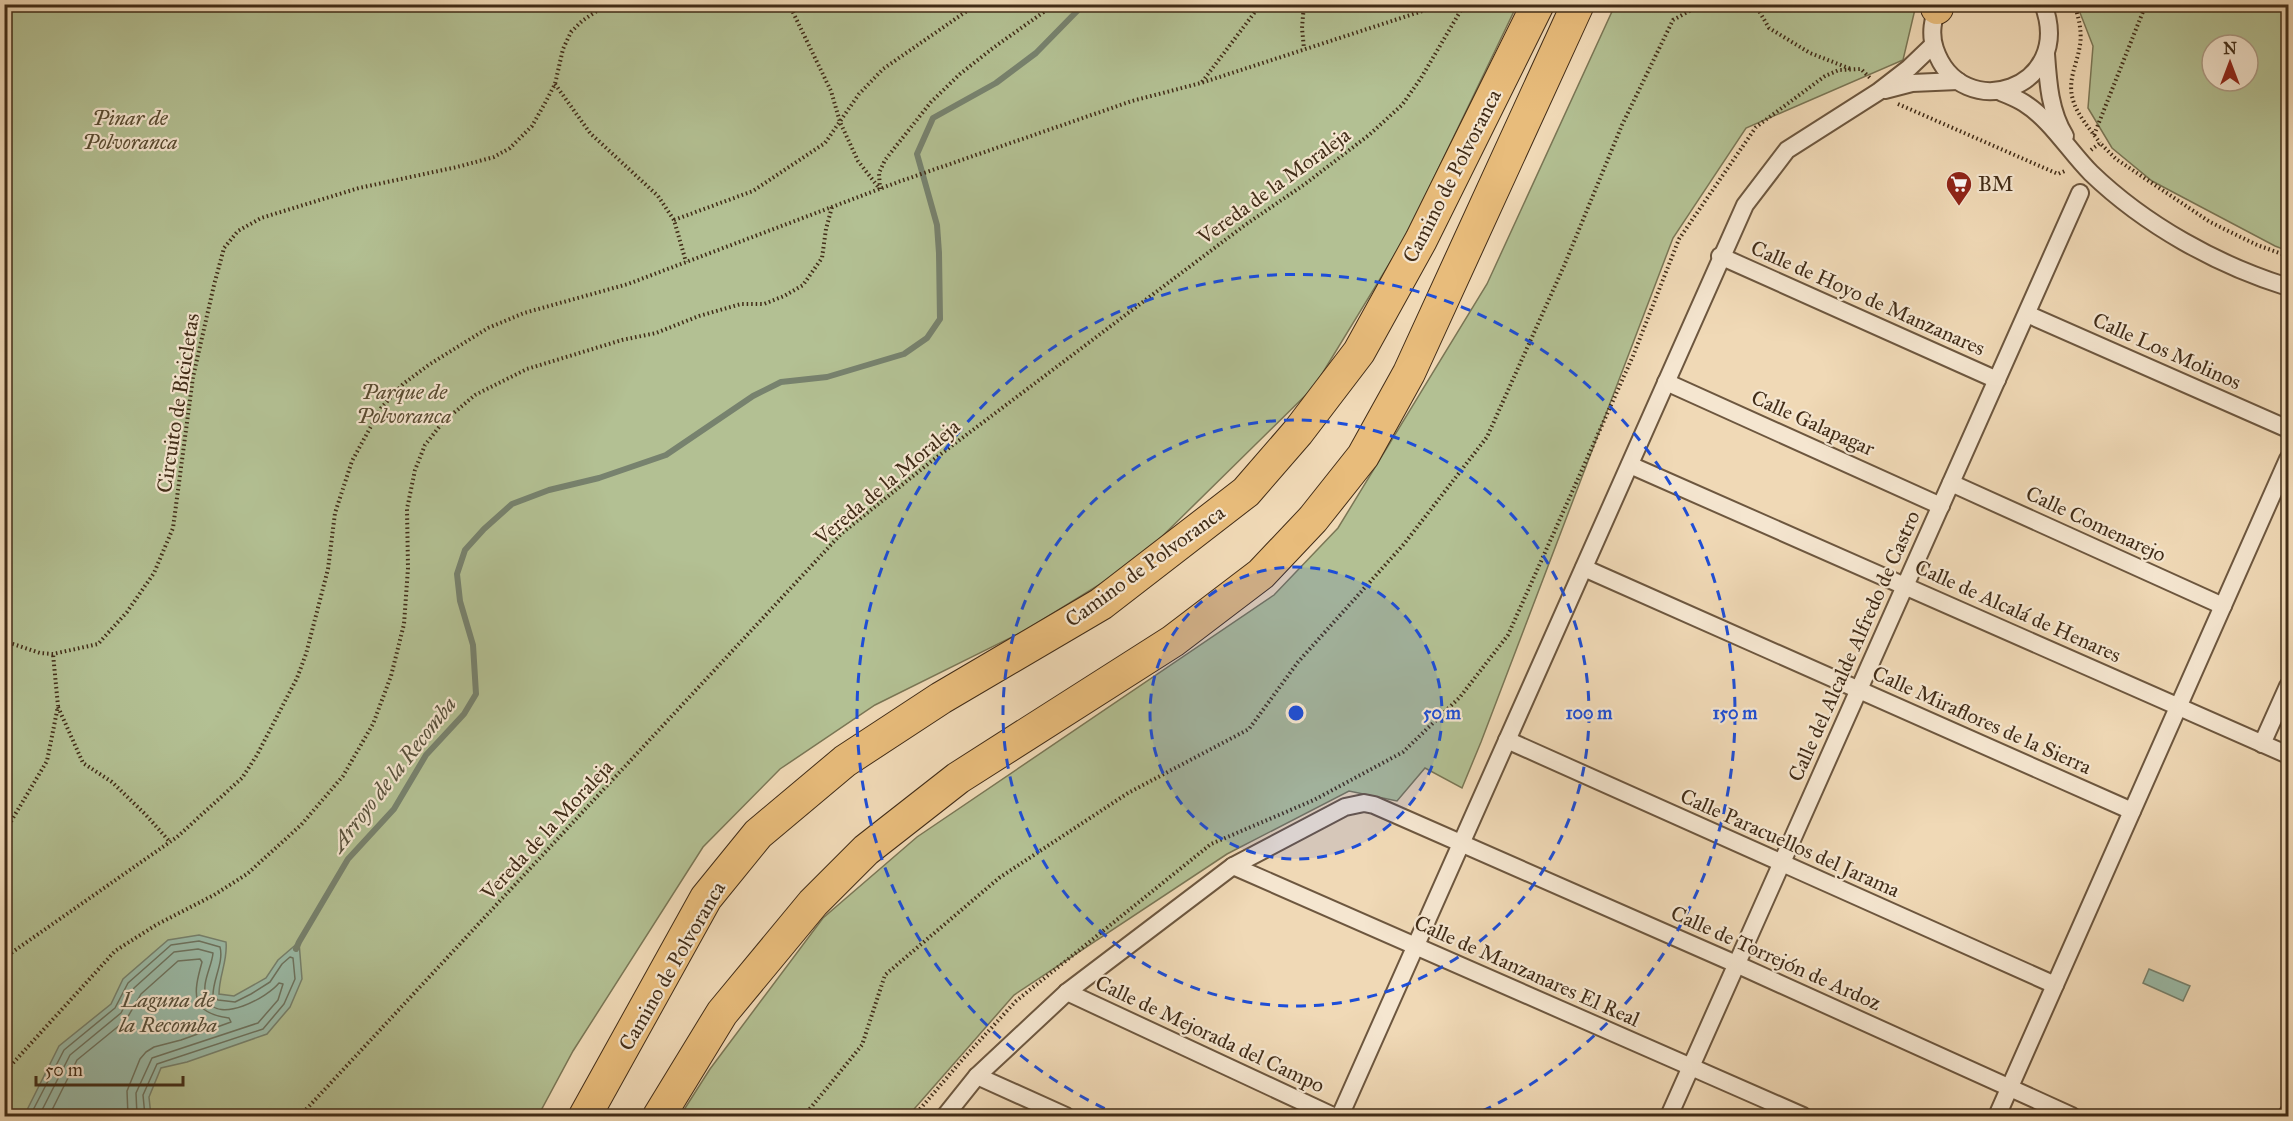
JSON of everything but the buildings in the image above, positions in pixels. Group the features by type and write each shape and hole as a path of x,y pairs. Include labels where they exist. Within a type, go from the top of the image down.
{"highway":[{"name":"Camino de Polvoranca","path":"585,1116 706,898 758,834 845,761 941,698 1101,604 1246,492 1298,432 1359,352 1421,240 1538,4"},
{"name":"Camino de Polvoranca","path":"659,1116 722,1013 813,903 866,850 958,778 1173,641 1261,574 1313,519 1363,456 1409,373 1578,4"},
{"path":"567,1116 659,946 706,898"}],"street":[{"path":"1938,6 1932,26 1933,45 1938,59 1958,81 1971,88 1999,91 2014,87 2028,79 2039,67 2046,54 2050,36 2049,19 2043,4"},
{"path":"1340,1116 1744,205 1787,150 1878,92 1909,68 1933,45"},
{"path":"2046,54 2049,92 2059,126 2080,160"},
{"path":"1878,92 1912,83 1958,81"},
{"path":"1999,91 2026,104 2052,128 2090,172 2140,214 2202,251 2254,277 2289,287"},
{"name":"Calle del Alcalde Alfredo de Castro","path":"1669,1116 2080,193"},
{"name":"Calle de Hoyo de Manzanares","path":"1720,256 1997,380"},
{"name":"Calle Los Molinos","path":"2027,314 2289,429"},
{"name":"Calle Galapagar","path":"1666,382 1941,506"},
{"path":"1997,1116 2223,606 2285,477 2289,459"},
{"name":"Calle de Alcalá de Henares","path":"1630,465 2289,755"},
{"name":"Calle Comenarejo","path":"1951,483 2223,606"},
{"name":"Calle Miraflores de la Sierra","path":"1584,568 2132,811"},
{"path":"2262,744 2289,686"},
{"name":"Calle Paracuellos del Jarama","path":"1507,740 2055,985"},
{"name":"Calle de Torrejón de Ardoz","path":"945,1116 977,1076 1067,992 1233,866 1345,807 1358,803 1369,803 1736,964 2072,1116"},
{"name":"Calle de Manzanares El Real","path":"1233,866 1803,1116"},
{"name":"Calle de Mejorada del Campo","path":"1067,992 1334,1116"},
{"path":"977,1076 1066,1116"}],"path":[{"name":"Circuito de Bicicletas","path":"4,641 40,653 53,654 98,644 127,612 154,573 173,528 193,377 214,285 224,248 238,231 261,218 359,188 457,167 494,157 510,148 532,126 555,84 563,49 571,32 582,21 607,4"},
{"path":"789,4 831,91 840,122 858,161 880,189"},
{"path":"674,220 753,191 825,143 859,94 883,69 977,4"},
{"path":"880,189 879,173 885,160 931,102 960,74 1055,4"},
{"path":"1201,83 1260,4"},
{"path":"1304,4 1302,28 1304,49"},
{"path":"804,1116 862,1045 885,975 999,878 1128,793 1249,729 1298,662 1404,544 1487,437 1564,267 1622,125 1673,20 1702,4"},
{"path":"1755,4 1769,28 1810,53 1853,70"},
{"path":"2074,4 2080,22 2081,36 2071,78 2073,102 2100,143 2116,159 2210,222 2257,245 2289,256"},
{"path":"2094,135 2146,4"},
{"path":"4,958 170,842 242,778 257,755 297,678 306,654 328,569 335,513 356,453 381,408 403,384 430,364 488,328 524,313 628,284 898,182 1132,101 1201,83 1438,6 1465,5"},
{"name":"Vereda de la Moraleja","path":"300,1116 841,534 933,460 1245,225 1305,184 1369,135 1402,105 1465,5"},
{"path":"914,1116 1016,1001 1211,844 1314,800 1403,752 1460,697 1508,634 1633,356 1679,239 1755,128 1825,76 1839,70 1861,69 1869,75 1886,110 1899,104 2058,174 2067,171 2100,143"},
{"path":"555,84 590,133 658,196 674,220 686,262"},
{"path":"4,1074 115,951 247,874 301,825 343,776 373,724 391,676 404,624 408,568 407,509 425,444 442,422 475,395 527,369 622,340 656,333 699,316 741,304 764,304 784,296 803,285 822,258 832,207"},
{"path":"5,833 47,761 58,706 53,654"},
{"path":"58,706 83,763 112,782 170,842"}],"green space":[{"name":"Parque de Polvoranca","path":"5,5 1517,5 1405,238 1314,387 1136,562 1026,630 875,705 780,769 703,847 573,1051 538,1116 5,1116"},
{"path":"1615,5 1916,5 1903,60 1746,128 1673,238 1462,788 1425,768 1397,801 1349,791 1227,854 1014,995 908,1116 680,1116 710,1069 823,918 917,837 1274,595 1338,528 1487,284"},
{"path":"2077,5 2288,5 2288,251 2152,181 2112,148 2088,108 2093,46"}],"water":[{"name":"Laguna de la Recomba","path":"199,935 226,942 219,994 234,996 266,978 278,960 299,942 302,979 290,1007 267,1034 187,1062 161,1068 149,1097 151,1116 24,1116 59,1046 111,1004 123,979 168,940"},
{"path":"2149,969 2190,986 2183,1001 2143,983"}],"waterway":[{"name":"Arroyo de la Recomba","path":"296,949 348,859 394,809 426,755 464,714 476,694 473,645 460,601 457,574 465,550 512,504 549,490 599,478 666,455 753,396 781,382 827,377 904,354 927,338 940,319 939,253 937,225 917,154 933,118 996,83 1036,53 1084,4"}],"place":[{"name":"BM","path":"1959,207"}],"park label":[{"name":"Pinar de Polvoranca","path":"130,130"}]}
